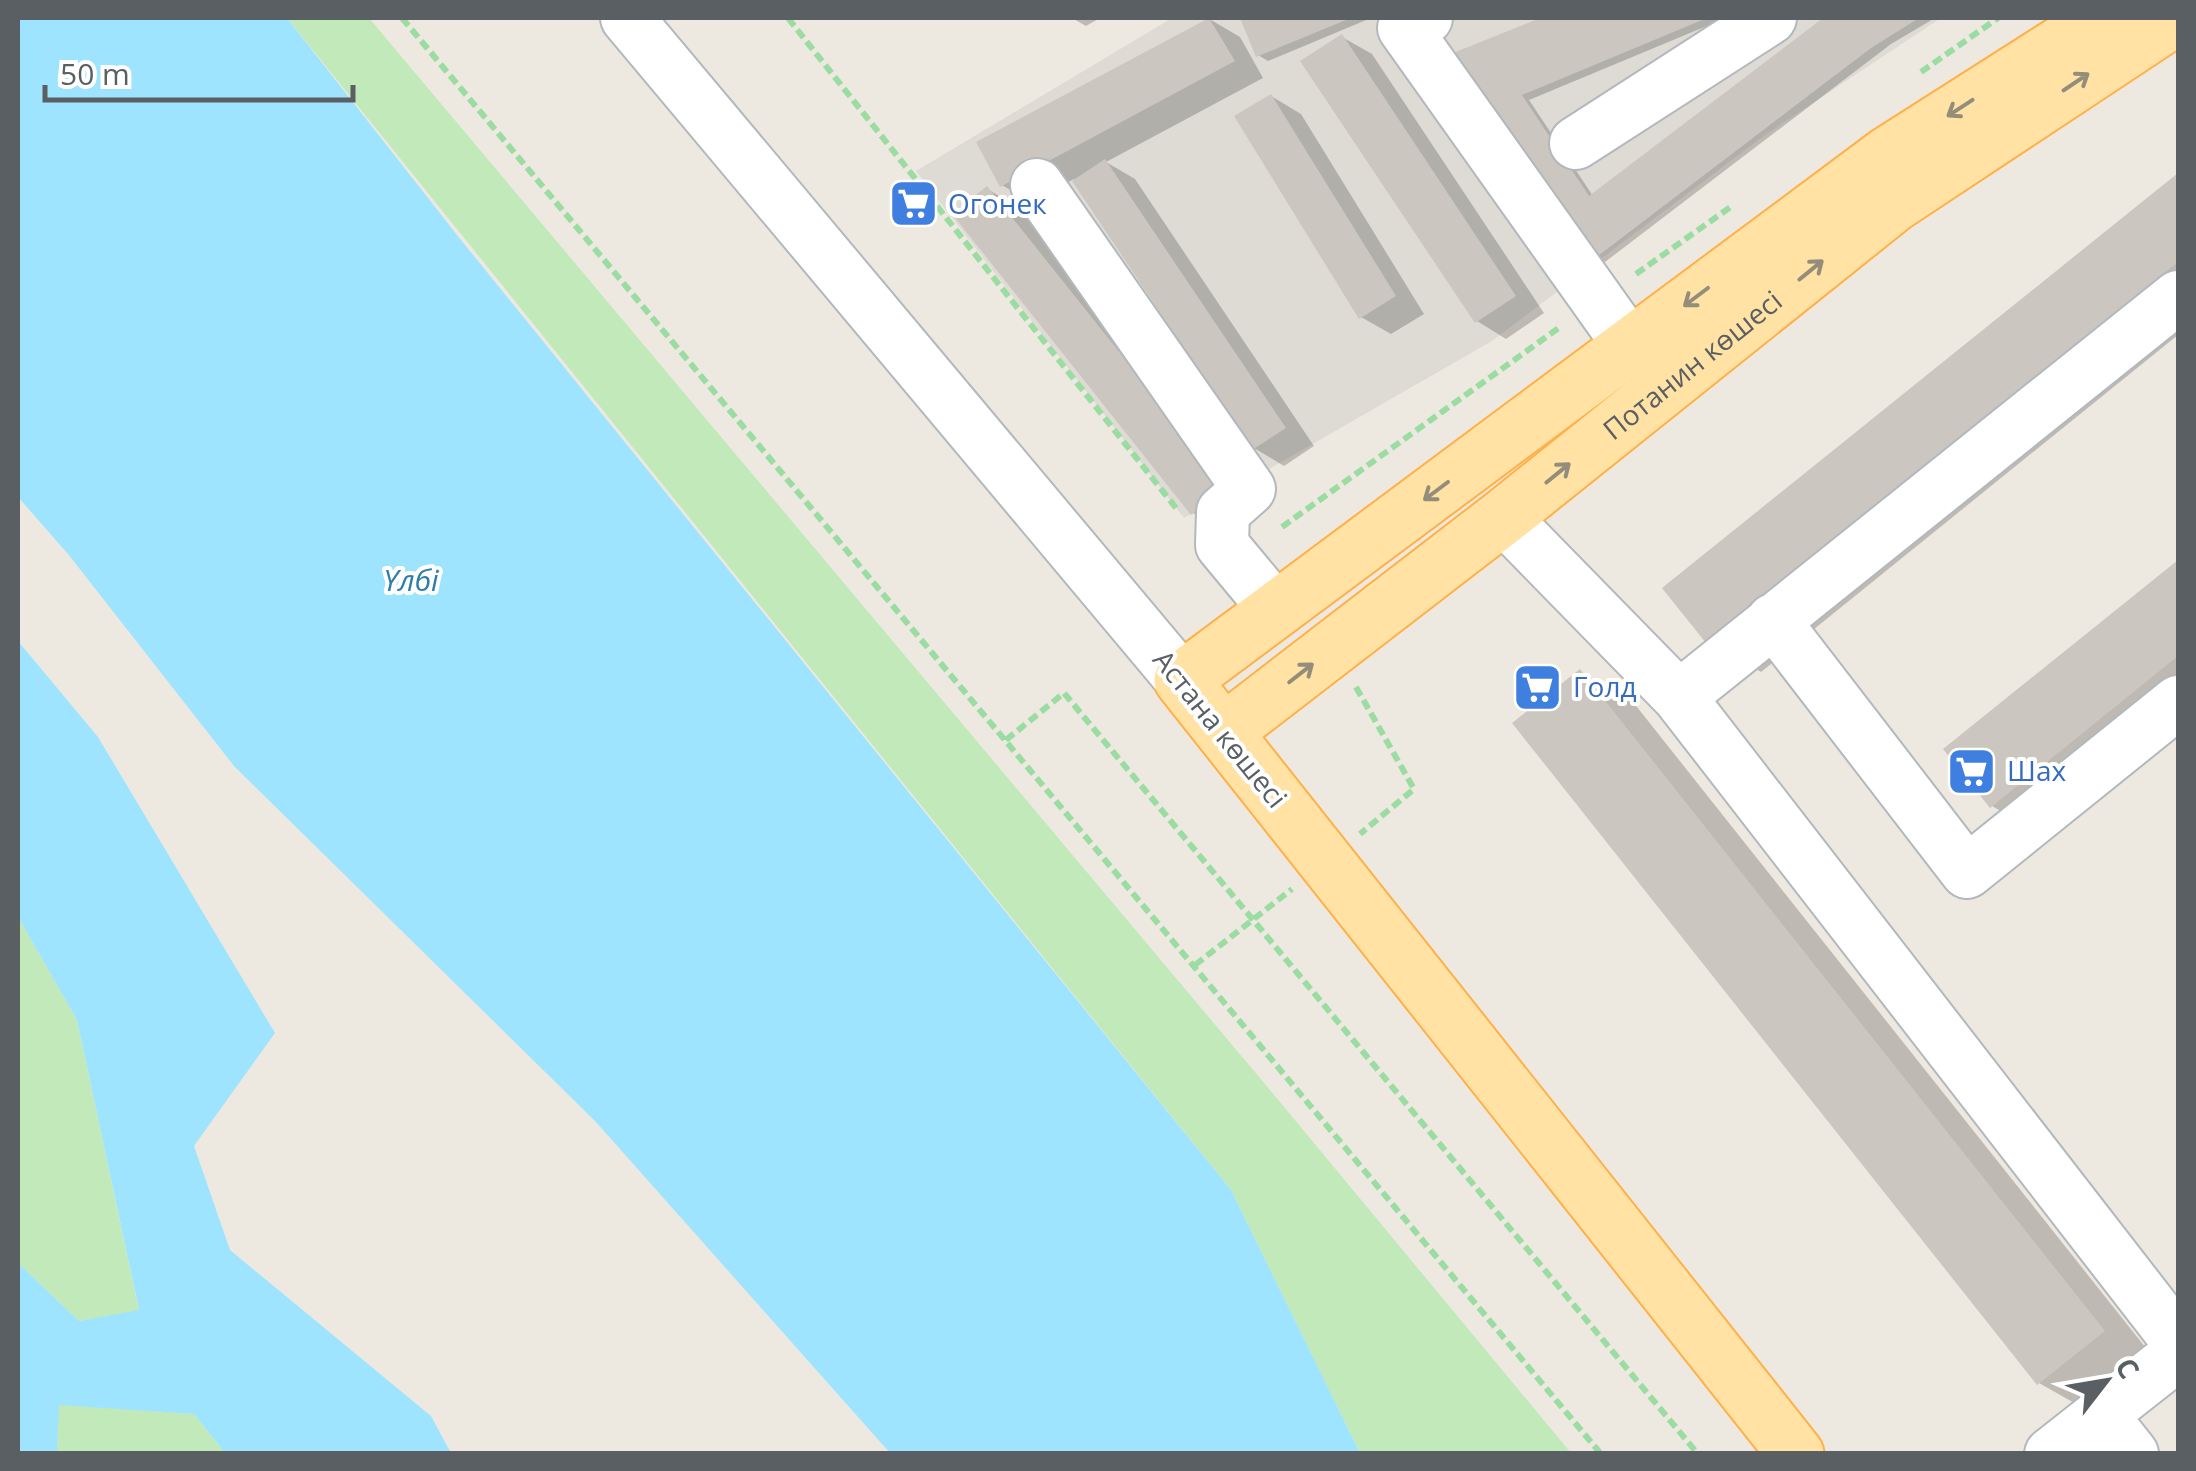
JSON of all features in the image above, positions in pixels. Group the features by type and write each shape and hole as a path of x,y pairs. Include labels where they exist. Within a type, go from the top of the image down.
{"main road":[{"name":"Потанин көшесі","path":"1182,680 1887,154 2102,18"},
{"name":"Потанин көшесі","path":"1224,732 1503,517 1894,204 2175,18"},
{"name":"Астана көшесі","path":"1182,680 1796,1454"}],"street":[{"name":"Астана көшесі","path":"627,18 1182,680"},
{"path":"1426,18 1404,28 1630,346"},
{"path":"1576,143 1770,18"},
{"path":"1037,185 1249,489 1223,512 1222,546 1276,610"},
{"path":"1679,698 2178,297"},
{"path":"1503,517 1679,698 2178,1340"},
{"path":"1772,620 1967,872 2178,702"},
{"path":"2051,1454 2116,1434 2178,1354"}],"path":[{"path":"402,18 1601,1454"},
{"path":"788,18 1197,534 1222,536"},
{"path":"1195,966 1414,789 1332,649"},
{"path":"1006,740 1064,694 1698,1454"}],"shaded area":[{"path":"1172,18 1941,18 1765,135 1492,341 1184,518 916,171"}],"green space":[{"path":"287,18 369,18 1571,1453 1360,1453 1231,1190"},
{"path":"18,917 77,1020 139,1311 79,1321 18,1263"},
{"path":"58,1404 194,1414 225,1453 57,1454"}],"water":[{"name":"Үлбі","path":"18,18 287,18 457,235 1231,1190 1360,1453 890,1453 595,1121 234,766 68,554 18,497"},
{"path":"18,641 98,737 275,1033 194,1146 230,1250 431,1416 451,1453 225,1453 194,1414 59,1405 57,1453 18,1453 18,1263 79,1321 139,1310 77,1020 18,917"}],"building":[{"path":"1209,18 1235,61 1000,187 976,142"},
{"path":"1240,18 1351,18 1256,57"},
{"path":"1540,18 1707,18 1522,95 1589,196 1823,18 1919,18 1871,48 1594,259 1453,53"},
{"path":"1342,34 1516,296 1475,323 1300,61"},
{"path":"1271,94 1396,296 1359,319 1234,116"},
{"path":"1105,159 1286,428 1252,450 1072,181"},
{"path":"2178,173 2178,262 1706,643 1662,588"},
{"path":"987,186 1227,487 1191,515 952,214"},
{"path":"2178,560 2178,656 1990,808 1943,749"},
{"path":"1580,669 2105,1331 2037,1385 1512,723"}],"place":[{"name":"Огонек","path":"913,204"},
{"name":"Голд","path":"1538,687"},
{"name":"Шах","path":"1972,771"}]}
